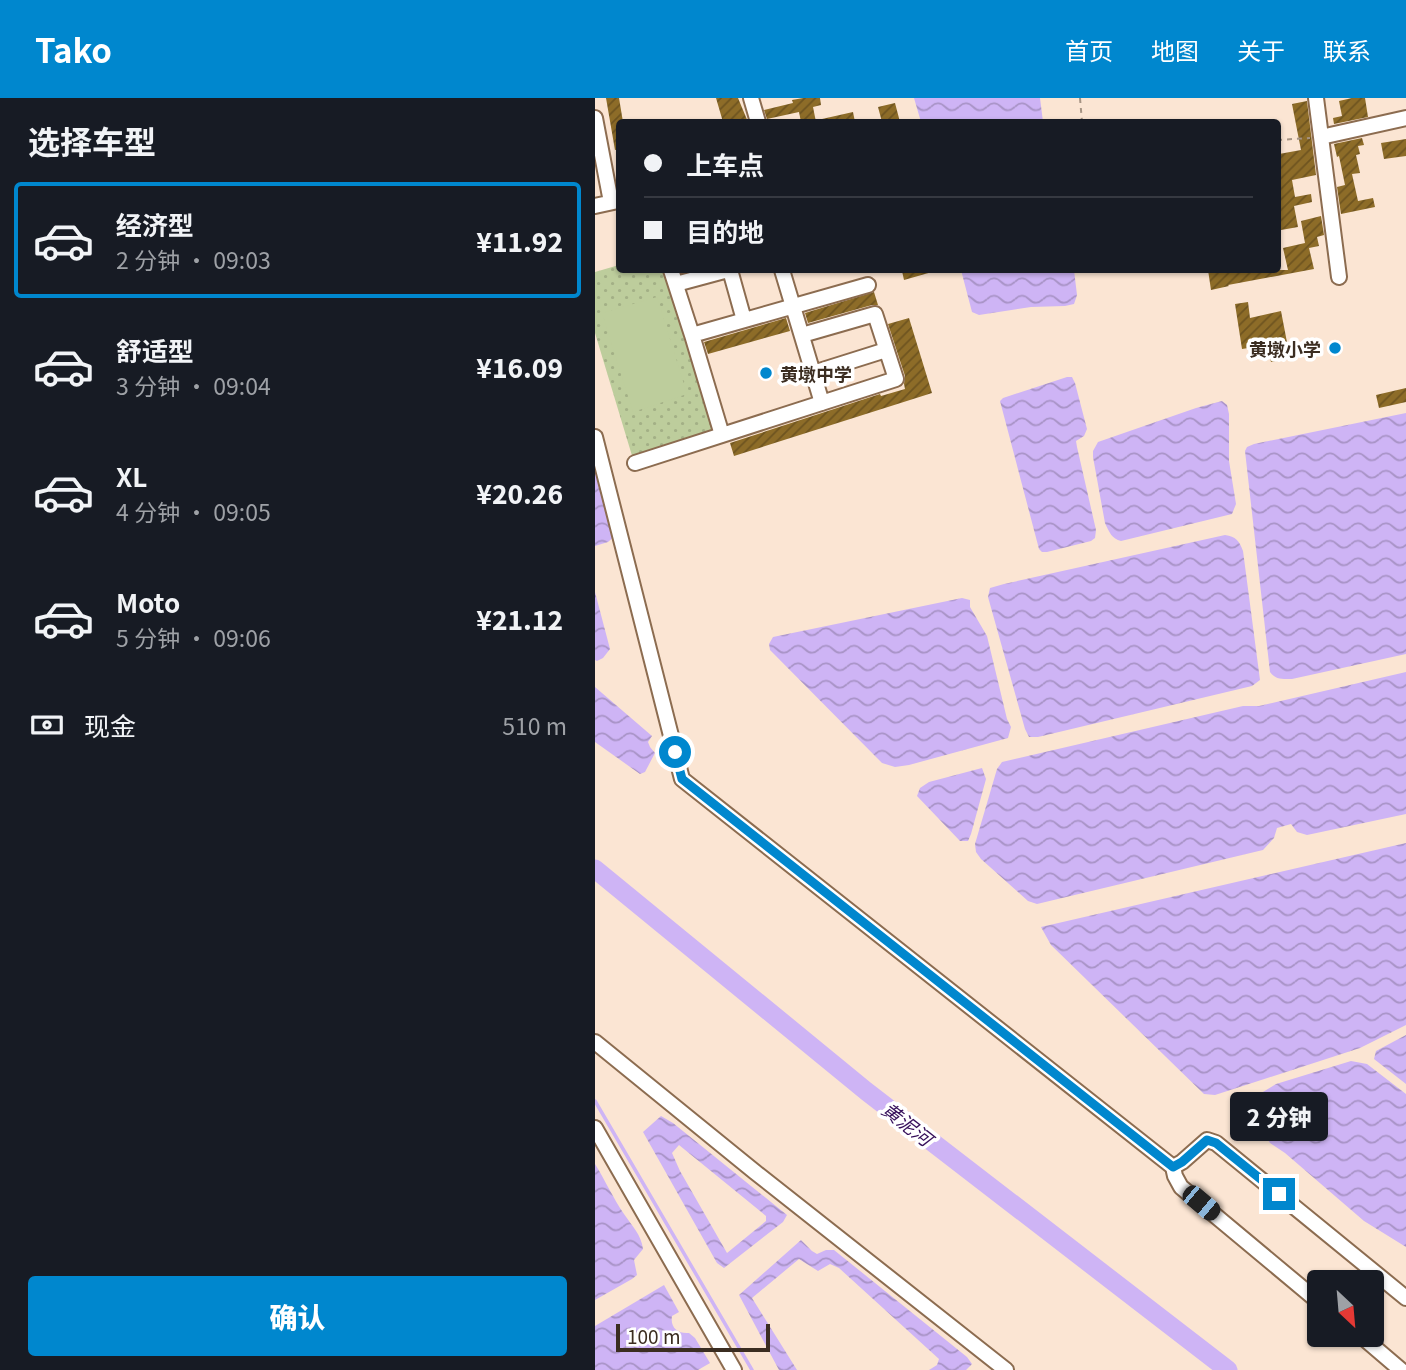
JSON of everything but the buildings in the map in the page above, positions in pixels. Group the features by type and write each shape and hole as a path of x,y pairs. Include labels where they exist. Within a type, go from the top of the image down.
{"street":[{"path":"751,98 757,119"},
{"path":"1316,98 1339,277"},
{"path":"595,118 615,202 595,206"},
{"path":"1321,137 1406,118"},
{"path":"705,273 674,277 722,435"},
{"path":"730,273 744,320"},
{"path":"783,273 822,403"},
{"path":"692,335 868,285"},
{"path":"635,463 896,379 875,314 801,335"},
{"path":"813,373 886,350"},
{"path":"595,437 682,779 1173,1167 1181,1187 1307,1292"},
{"path":"595,1042 1003,1369"},
{"path":"595,1128 734,1370"},
{"path":"1173,1167 1207,1140 1216,1143 1406,1298"},
{"path":"1375,1348 1401,1370"}],"path":[{"path":"1080,98 1082,119"},
{"path":"1281,140 1321,137"}],"green space":[{"path":"616,266 616,273 668,273 717,431 633,459 595,333 595,272"},
{"path":"657,297 687,394 633,412 602,313"}],"water":[{"path":"914,98 1040,98 1043,119 920,119"},
{"path":"962,273 1074,273 1077,295 1074,304 979,315 972,312"},
{"path":"1072,377 1075,383 1087,429 1084,436 1076,441 1096,530 1095,538 1042,552 1000,401"},
{"path":"1222,401 1227,405 1229,414 1229,461 1236,504 1232,514 1121,541 1115,539 1105,523 1093,457 1098,442"},
{"path":"1406,413 1406,654 1292,679 1277,678 1270,672 1245,451 1254,444"},
{"path":"595,471 616,535 608,542 595,546"},
{"path":"1225,535 1237,540 1243,551 1260,680 1252,686 1029,737 988,597 990,588"},
{"path":"595,592 610,649 597,661 595,660"},
{"path":"962,598 970,600 970,607 987,636 1011,727 1008,738 909,765 895,767 882,763 770,650 769,644 773,637"},
{"path":"1406,672 1406,814 1307,835 1297,832 1291,824 1277,828 1274,838 1263,850 1037,904 1028,901 976,852 975,844 997,769 1002,762 1243,706 1259,706"},
{"path":"595,687 652,736 648,742 655,753 645,772 640,774 595,742"},
{"path":"982,768 986,779 971,834 968,841 960,841 917,796 920,788 929,782"},
{"path":"1406,843 1406,1025 1360,1048 1215,1095 1204,1094 1051,945 1041,927"},
{"path":"1406,1035 1406,1084 1374,1059 1376,1051"},
{"path":"1351,1061 1367,1064 1406,1094 1406,1247 1364,1221 1270,1143 1249,1109 1253,1098 1276,1084"},
{"path":"661,1116 673,1123 787,1215 783,1222 724,1268 717,1263 643,1132","holes":["679,1145 766,1216 766,1221 727,1253 672,1153"]},
{"path":"595,1164 638,1234 643,1249 634,1260 637,1275 595,1300"},
{"path":"801,1240 817,1254 834,1250 967,1357 972,1364 966,1370 929,1370 937,1365 939,1359 839,1268 830,1264 818,1271 799,1259 752,1298 797,1370 779,1370 739,1295"},
{"path":"664,1285 679,1312 672,1316 674,1327 695,1338 710,1363 698,1370 595,1370 595,1326"}],"waterway":[{"name":"黄泥河","path":"595,869 866,1091 1228,1370"},
{"path":"595,1101 752,1370"}],"place":[{"name":"黄墩小学","path":"1335,348"},
{"name":"黄墩中学","path":"766,373"}],"route":[{"path":"675,752 682,779 1173,1167 1207,1140 1216,1143 1279,1194"}]}
